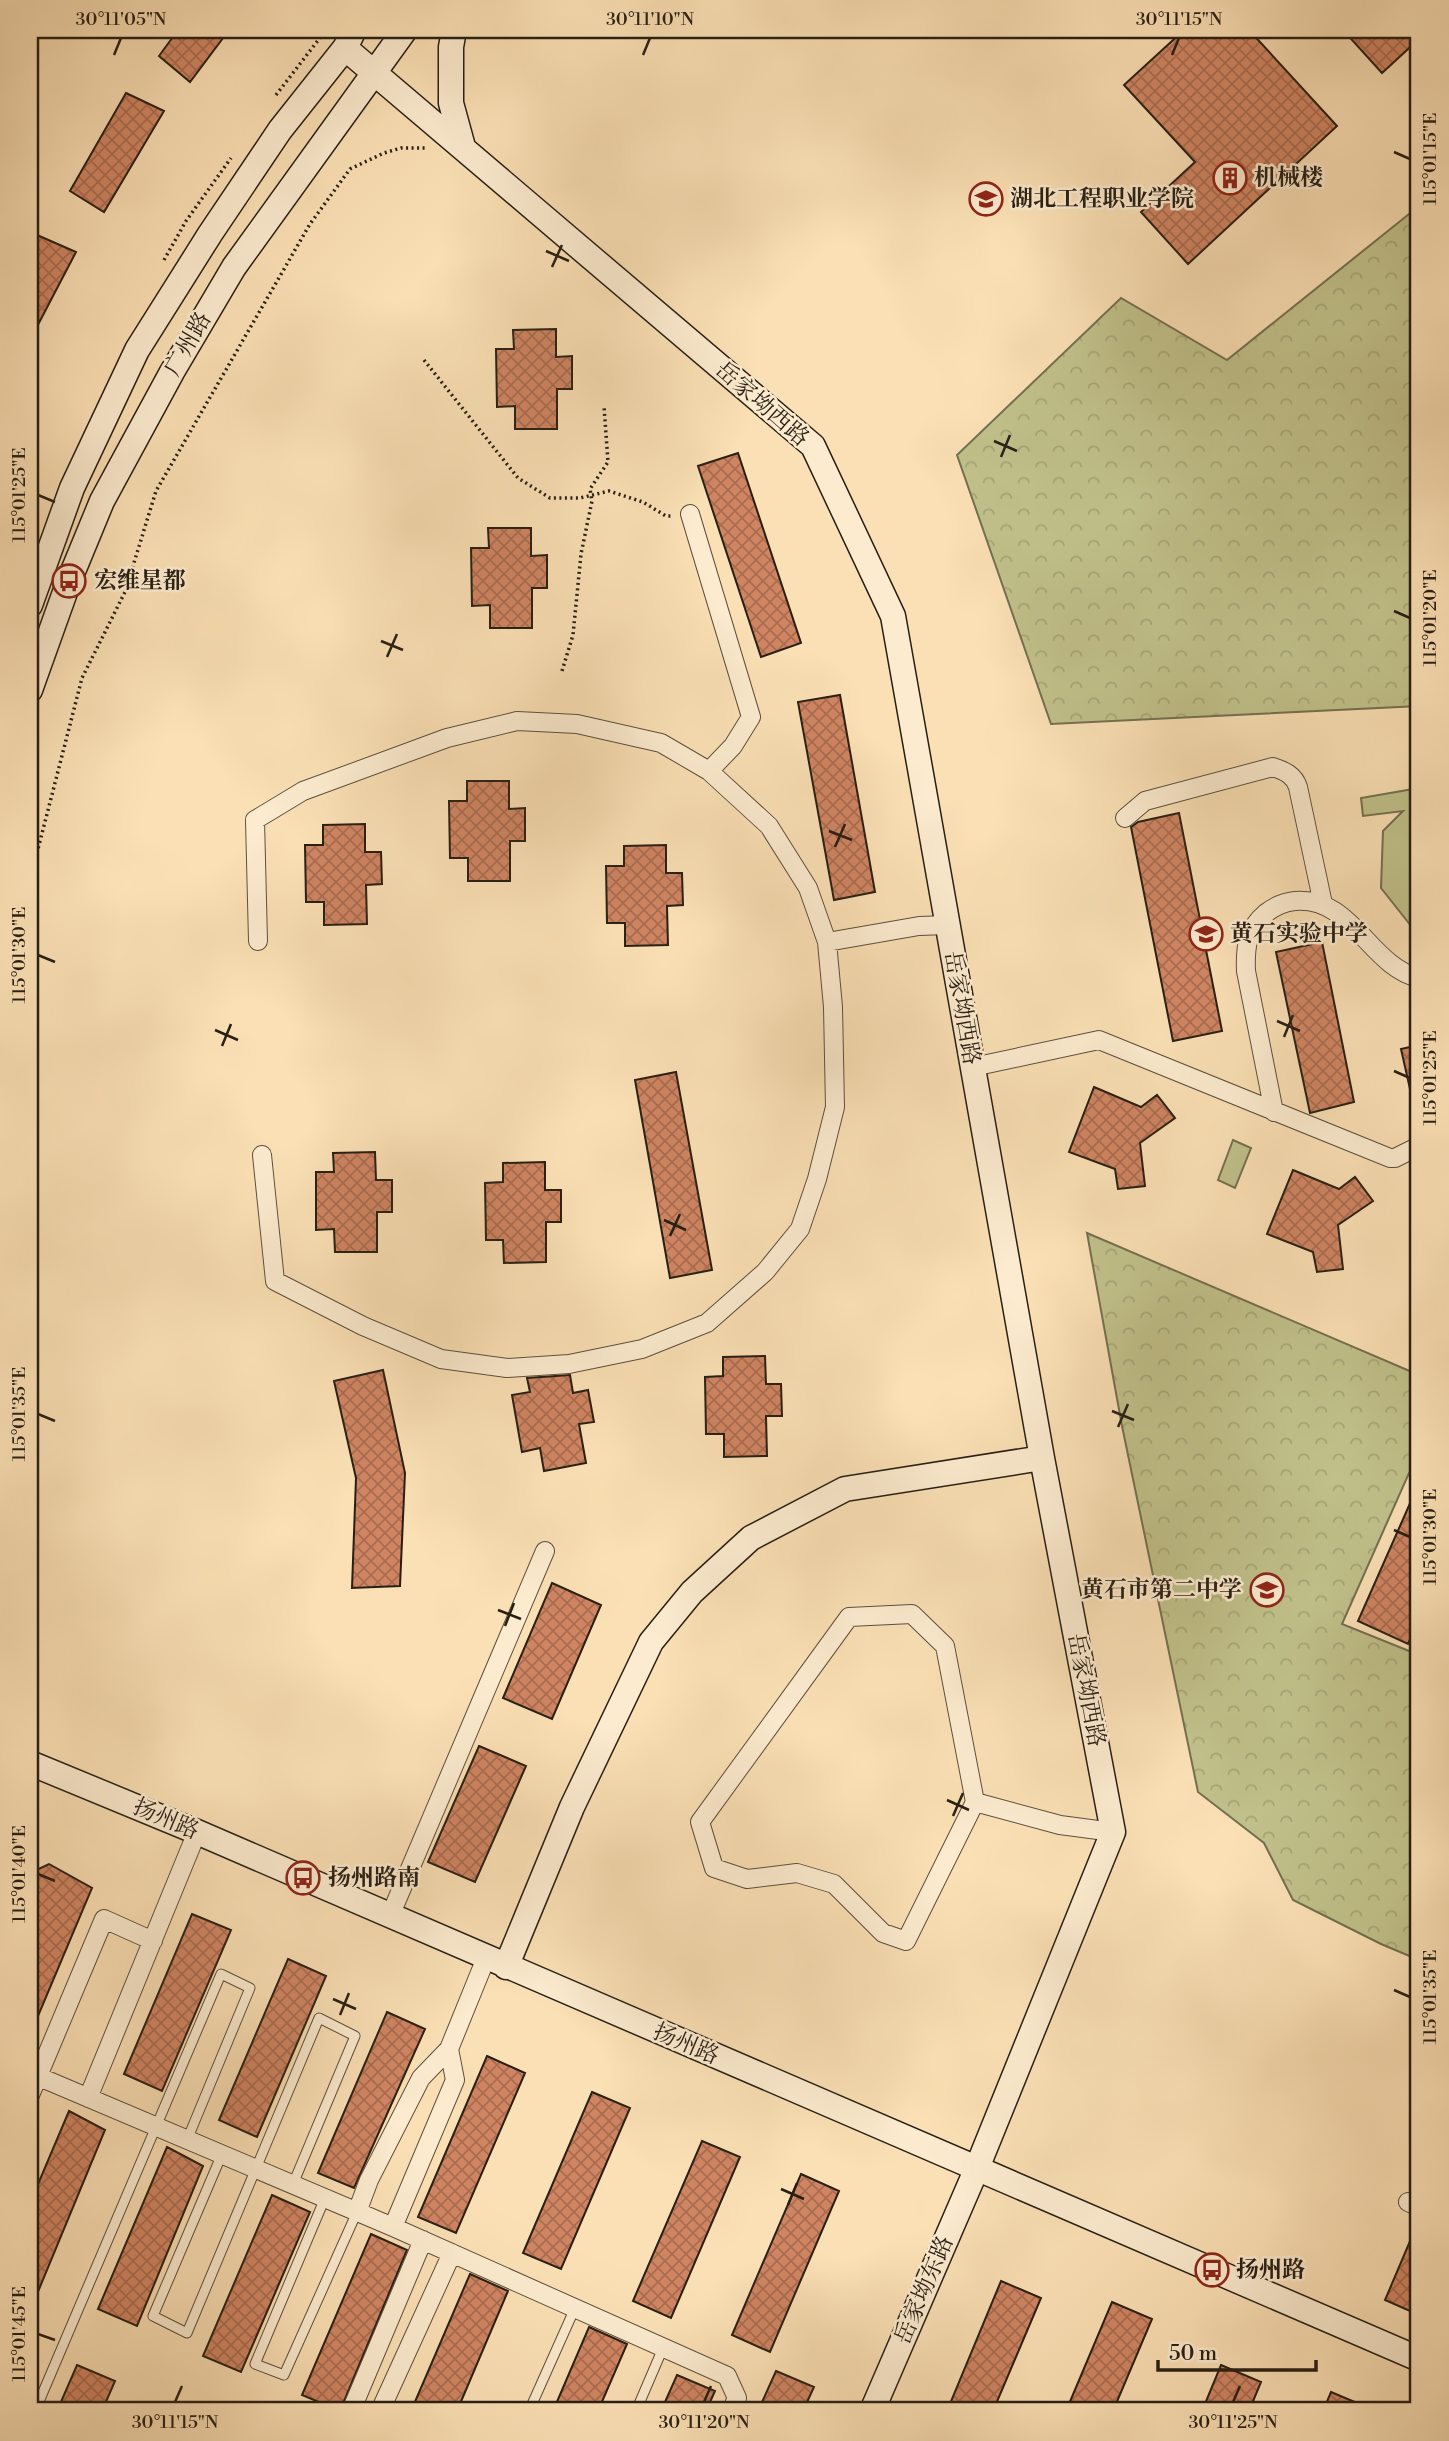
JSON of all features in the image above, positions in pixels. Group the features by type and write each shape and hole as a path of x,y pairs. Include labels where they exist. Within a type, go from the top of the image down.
{"main road":[{"name":"广州路","path":"30,690 69,581 102,502 172,372 234,267 373,70 405,30"},
{"path":"454,30 451,47 451,103 463,147"},
{"name":"广州路","path":"30,605 72,488 137,350 280,130 350,39"},
{"name":"岳家坳西路","path":"350,39 373,70 813,446 893,616 1042,1458 1113,1832"},
{"path":"496,1962 650,1642 692,1592 751,1538 845,1489 1042,1458"},
{"name":"扬州路","path":"30,1763 197,1832 1419,2359"},
{"path":"977,2168 1113,1832"},
{"name":"岳家坳东路","path":"877,2410 977,2168"}],"street":[{"path":"690,514 751,717 733,746 709,771"},
{"path":"258,941 255,820 303,791 447,738 517,721 577,724 661,743 709,771 769,826 808,888 827,942 833,1007 835,1107 817,1179 800,1229 765,1272 707,1323 642,1349 569,1364 507,1368 441,1359 363,1326 275,1281 262,1155"},
{"path":"1125,818 1145,801 1273,767 1283,770 1298,787 1322,904"},
{"path":"1274,1111 1246,971 1245,948 1249,934 1259,919 1274,906 1291,901 1307,900 1331,907 1390,964 1404,974 1419,978"},
{"path":"827,942 919,926 947,925"},
{"path":"973,1066 1099,1040 1390,1158 1419,1146"},
{"path":"390,1916 545,1551"},
{"path":"912,1614 945,1646 975,1802 906,1941 883,1933 834,1884 797,1873 747,1879 714,1868 700,1822 849,1617 912,1614"},
{"path":"975,1802 1060,1825 1113,1832"},
{"path":"88,2098 197,1832"},
{"path":"30,2095 104,1919 153,1941"},
{"path":"357,2211 369,2180 421,2078 449,2049 496,1962"},
{"path":"393,2227 455,2080 449,2049"},
{"path":"37,2077 325,2197 727,2376 737,2398 731,2411"},
{"path":"351,2411 423,2240"},
{"path":"380,2411 452,2253"}],"lane":[{"path":"35,2411 221,1974 250,1988 187,2140"},
{"path":"222,2154 153,2316 187,2333 319,2018 355,2036 293,2184"},
{"path":"325,2197 255,2364 284,2375 357,2211"},
{"path":"529,2411 575,2308"},
{"path":"636,2411 663,2348"}],"path":[{"path":"30,880 82,678 125,592 156,491 310,224 350,169 401,148 463,147"},
{"path":"424,359 518,478 550,498 580,498 609,491 643,502 666,516 690,514"},
{"path":"562,671 573,635 580,554 592,495 590,489 608,462 604,406"}],"green space":[{"path":"1419,206 1419,706 1051,724 957,455 1121,298 1227,360"},
{"path":"1419,788 1419,936 1381,888 1383,831 1403,811 1363,816 1361,798"},
{"path":"1233,1140 1251,1148 1235,1188 1218,1180"},
{"path":"1087,1233 1419,1375 1419,1461 1409,1473 1342,1624 1419,1655 1419,1960 1293,1900 1264,1843 1198,1792 1122,1426"}],"building":[{"path":"178,30 229,30 190,82 159,56"},
{"name":"机械楼","path":"1184,30 1249,30 1337,126 1188,264 1141,212 1195,162 1124,85"},
{"path":"1343,30 1419,30 1419,39 1382,73"},
{"path":"126,93 164,111 104,212 70,191"},
{"path":"37,235 76,252 30,340 30,249"},
{"path":"556,329 556,357 572,356 572,389 557,389 557,429 515,429 515,406 497,407 496,349 514,349 513,330"},
{"path":"738,453 801,643 761,657 698,466"},
{"path":"488,528 531,528 531,556 547,555 547,588 532,588 532,628 490,628 490,605 472,606 471,548 489,548"},
{"path":"840,695 875,892 834,900 798,702"},
{"path":"467,781 509,781 509,809 525,808 525,841 510,841 510,881 468,881 468,858 450,858 449,801 467,801"},
{"path":"1179,813 1222,1031 1173,1041 1131,827 1138,822"},
{"path":"365,824 365,852 381,852 382,884 366,885 367,924 324,925 324,902 306,902 305,845 323,845 323,825"},
{"path":"666,845 666,873 682,873 683,905 667,906 668,945 625,946 625,923 607,923 606,866 624,866 624,846"},
{"path":"1322,942 1354,1102 1310,1113 1276,952"},
{"path":"1419,1045 1419,1097 1412,1098 1401,1049"},
{"path":"676,1072 712,1270 670,1278 635,1080"},
{"path":"1094,1087 1141,1107 1157,1095 1175,1118 1140,1143 1145,1186 1118,1189 1115,1169 1069,1152"},
{"path":"375,1152 376,1180 392,1180 392,1212 377,1212 377,1252 335,1252 334,1229 316,1230 316,1172 334,1172 333,1153"},
{"path":"545,1162 545,1190 561,1190 561,1222 546,1222 546,1262 504,1263 503,1240 486,1240 485,1183 503,1182 503,1163"},
{"path":"1293,1170 1339,1189 1355,1177 1373,1201 1338,1225 1343,1269 1317,1272 1313,1252 1267,1234"},
{"path":"765,1356 766,1384 781,1384 782,1416 766,1416 767,1456 724,1457 724,1434 706,1434 705,1377 723,1376 723,1357"},
{"path":"383,1370 405,1473 400,1586 352,1588 356,1478 334,1381"},
{"path":"570,1375 573,1393 588,1390 594,1422 579,1424 586,1463 544,1471 540,1448 522,1452 512,1395 530,1392 527,1378"},
{"path":"1419,1483 1419,1618 1408,1644 1358,1621"},
{"path":"552,1583 601,1605 552,1719 503,1698"},
{"path":"479,1746 526,1766 475,1882 428,1862"},
{"path":"49,1864 92,1888 30,2035 30,1873"},
{"path":"192,1914 231,1930 162,2091 124,2074"},
{"path":"288,1959 326,1976 257,2137 219,2120"},
{"path":"387,2012 425,2029 354,2188 318,2173"},
{"path":"487,2056 525,2073 456,2233 418,2217"},
{"path":"592,2092 630,2108 561,2269 523,2253"},
{"path":"69,2111 105,2130 30,2311 30,2203"},
{"path":"702,2141 740,2157 671,2318 633,2301"},
{"path":"167,2147 203,2166 137,2326 98,2309"},
{"path":"801,2174 839,2191 770,2352 732,2335"},
{"path":"272,2195 310,2212 241,2372 203,2356"},
{"path":"1419,2220 1419,2315 1385,2300"},
{"path":"371,2234 407,2250 340,2411 302,2395"},
{"path":"470,2274 508,2291 457,2411 411,2411"},
{"path":"1001,2281 1041,2298 993,2411 947,2411"},
{"path":"1112,2302 1152,2319 1113,2411 1066,2411"},
{"path":"589,2327 627,2344 598,2411 553,2411"},
{"path":"77,2365 115,2381 102,2411 57,2411"},
{"path":"1221,2365 1261,2382 1249,2411 1202,2411"},
{"path":"776,2371 814,2387 803,2411 758,2411"},
{"path":"677,2375 715,2391 706,2411 661,2411"},
{"path":"1331,2392 1376,2411 1323,2411"}],"place":[{"name":"机械楼","path":"1230,178"},
{"name":"湖北工程职业学院","path":"986,199"},
{"name":"宏维星都","path":"69,581"},
{"name":"黄石实验中学","path":"1206,934"},
{"name":"黄石市第二中学","path":"1267,1590"},
{"name":"扬州路南","path":"303,1878"},
{"name":"扬州路","path":"1212,2270"}]}
